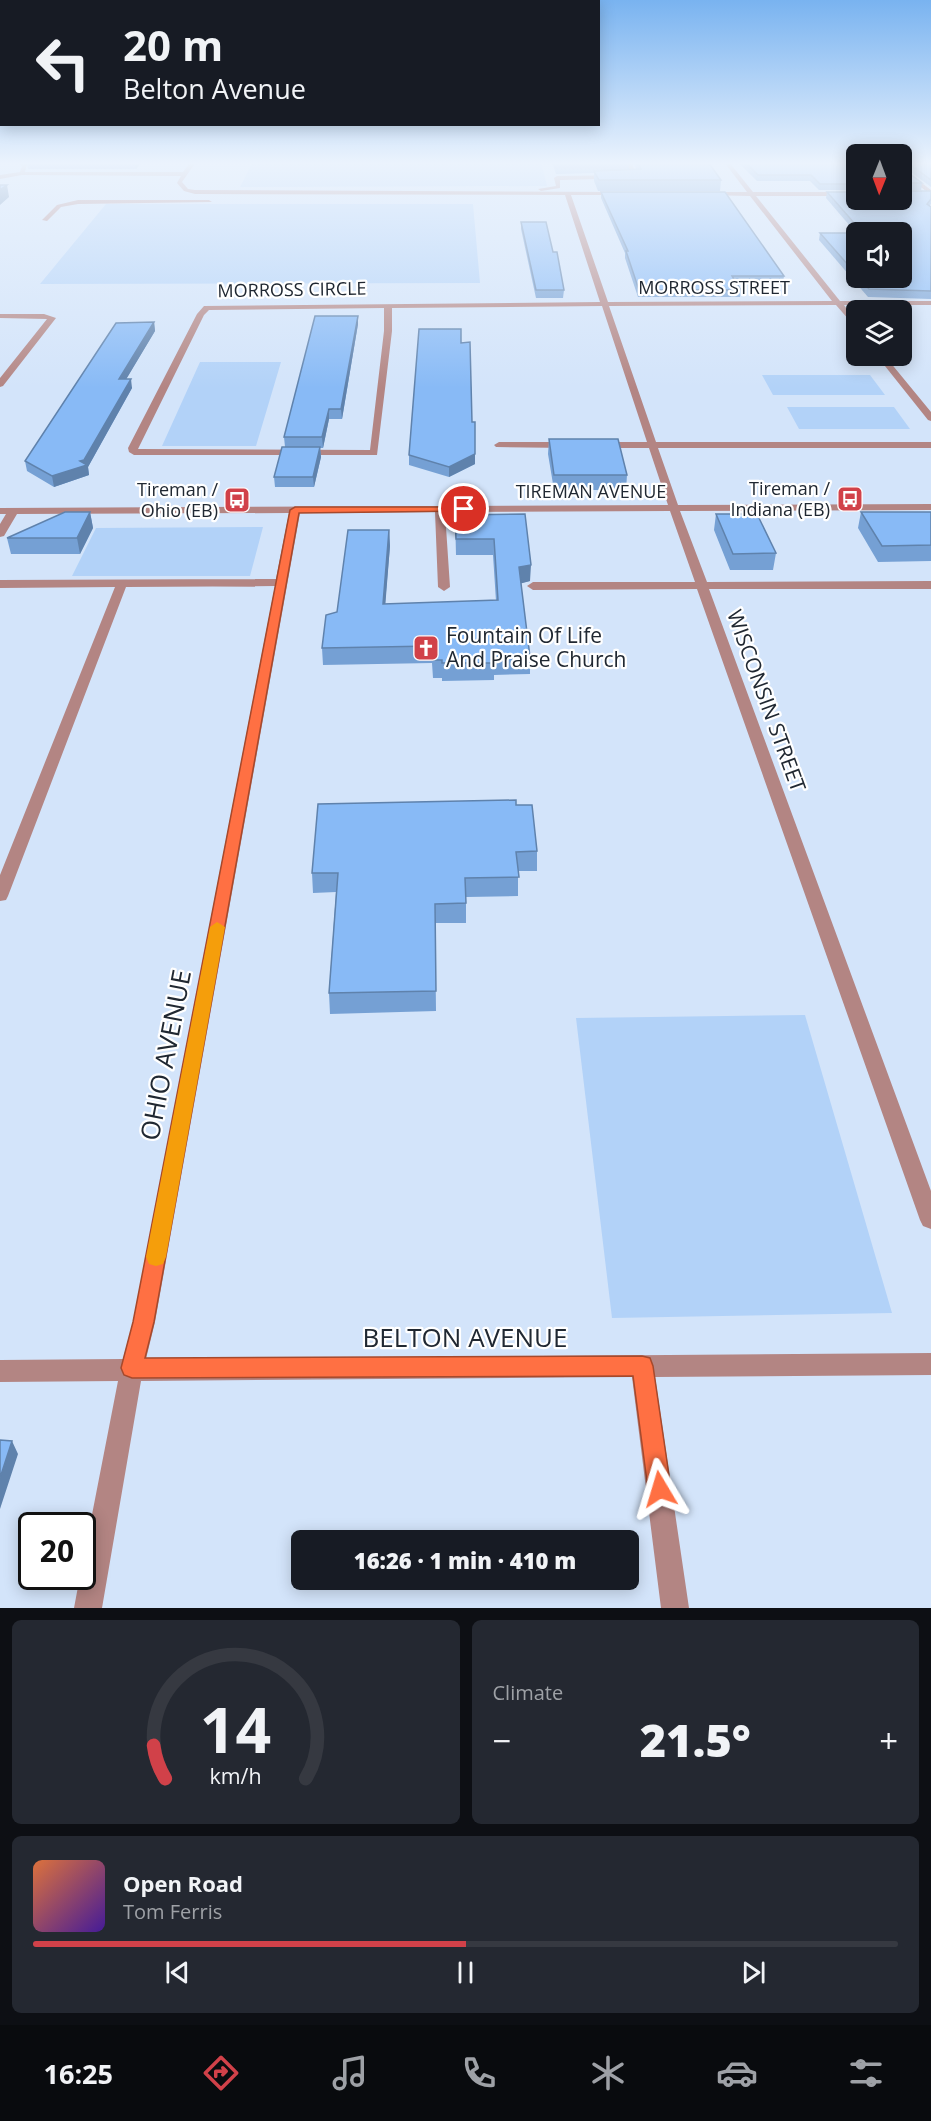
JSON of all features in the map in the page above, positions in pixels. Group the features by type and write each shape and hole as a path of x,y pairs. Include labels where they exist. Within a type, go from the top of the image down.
{"street":[{"name":"WISCONSIN STREET","path":"583,237 674,508 931,1220"},
{"path":"786,237 846,313"},
{"name":"MORROSS STREET","path":"496,304 931,303"},
{"name":"MORROSS CIRCLE","path":"388,305 388,331 374,453 134,452 133,448 201,314 207,308 388,305 496,304"},
{"path":"0,316 52,318 0,384"},
{"path":"889,366 931,418"},
{"path":"499,445 579,445"},
{"path":"591,445 931,445"},
{"name":"TIREMAN AVENUE","path":"0,512 931,507"},
{"name":"OHIO AVENUE","path":"88,1608 132,1368 144,1322 295,510"},
{"path":"440,510 444,586"},
{"path":"0,534 13,511"},
{"path":"0,584 282,582"},
{"path":"0,896 123,583"},
{"path":"533,586 931,585"},
{"name":"BELTON AVENUE","path":"0,1371 132,1368 931,1364"},
{"path":"642,1366 675,1608"}],"shaded area":[{"path":"79,237 476,237 480,283 40,284"},
{"path":"200,362 281,362 256,446 162,446"},
{"path":"762,375 870,375 885,395 773,395"},
{"path":"787,407 894,407 910,429 799,429"},
{"path":"263,527 250,576 72,576 96,528"},
{"path":"805,1015 892,1313 612,1318 576,1018"}],"building":[{"path":"524,237 550,237 553,252 557,252 564,290 536,290"},
{"path":"622,237 757,237 784,276 732,276 741,290 639,290 626,251 628,251"},
{"path":"824,237 846,237 846,263"},
{"path":"912,237 931,237 931,291 869,289 912,288"},
{"path":"315,316 358,316 341,409 329,409 322,437 284,437"},
{"path":"154,322 119,379 131,379 84,460 80,461 87,465 52,476 25,461 116,323"},
{"path":"419,329 461,329 461,343 470,342 475,454 449,467 409,455"},
{"path":"549,439 618,439 627,475 554,475"},
{"path":"282,447 320,447 313,477 274,477"},
{"path":"65,512 90,512 77,538 7,538"},
{"path":"861,512 931,512 931,545 882,546"},
{"path":"525,514 531,565 519,567 530,657 493,657 494,663 442,663 442,660 432,660 432,646 322,648 326,615 337,612 348,530 389,530 383,604 498,600 494,539 456,539 455,515"},
{"path":"716,514 757,514 776,553 733,554"},
{"path":"516,800 516,805 532,805 537,851 516,852 519,877 465,878 466,903 435,904 436,991 329,993 338,873 312,873 318,804"},
{"path":"0,1440 12,1441 0,1478"}],"slow traffic":[{"path":"156,1257 217,927"}],"place":[{"name":"Tireman / Indiana (EB)","path":"850,499"},
{"name":"Tireman / Ohio (EB)","path":"237,500"},
{"name":"Fountain Of Life And Praise Church","path":"426,648"}],"route":[{"path":"464,509 295,510 144,1322 132,1368 642,1366 660,1489"}]}
